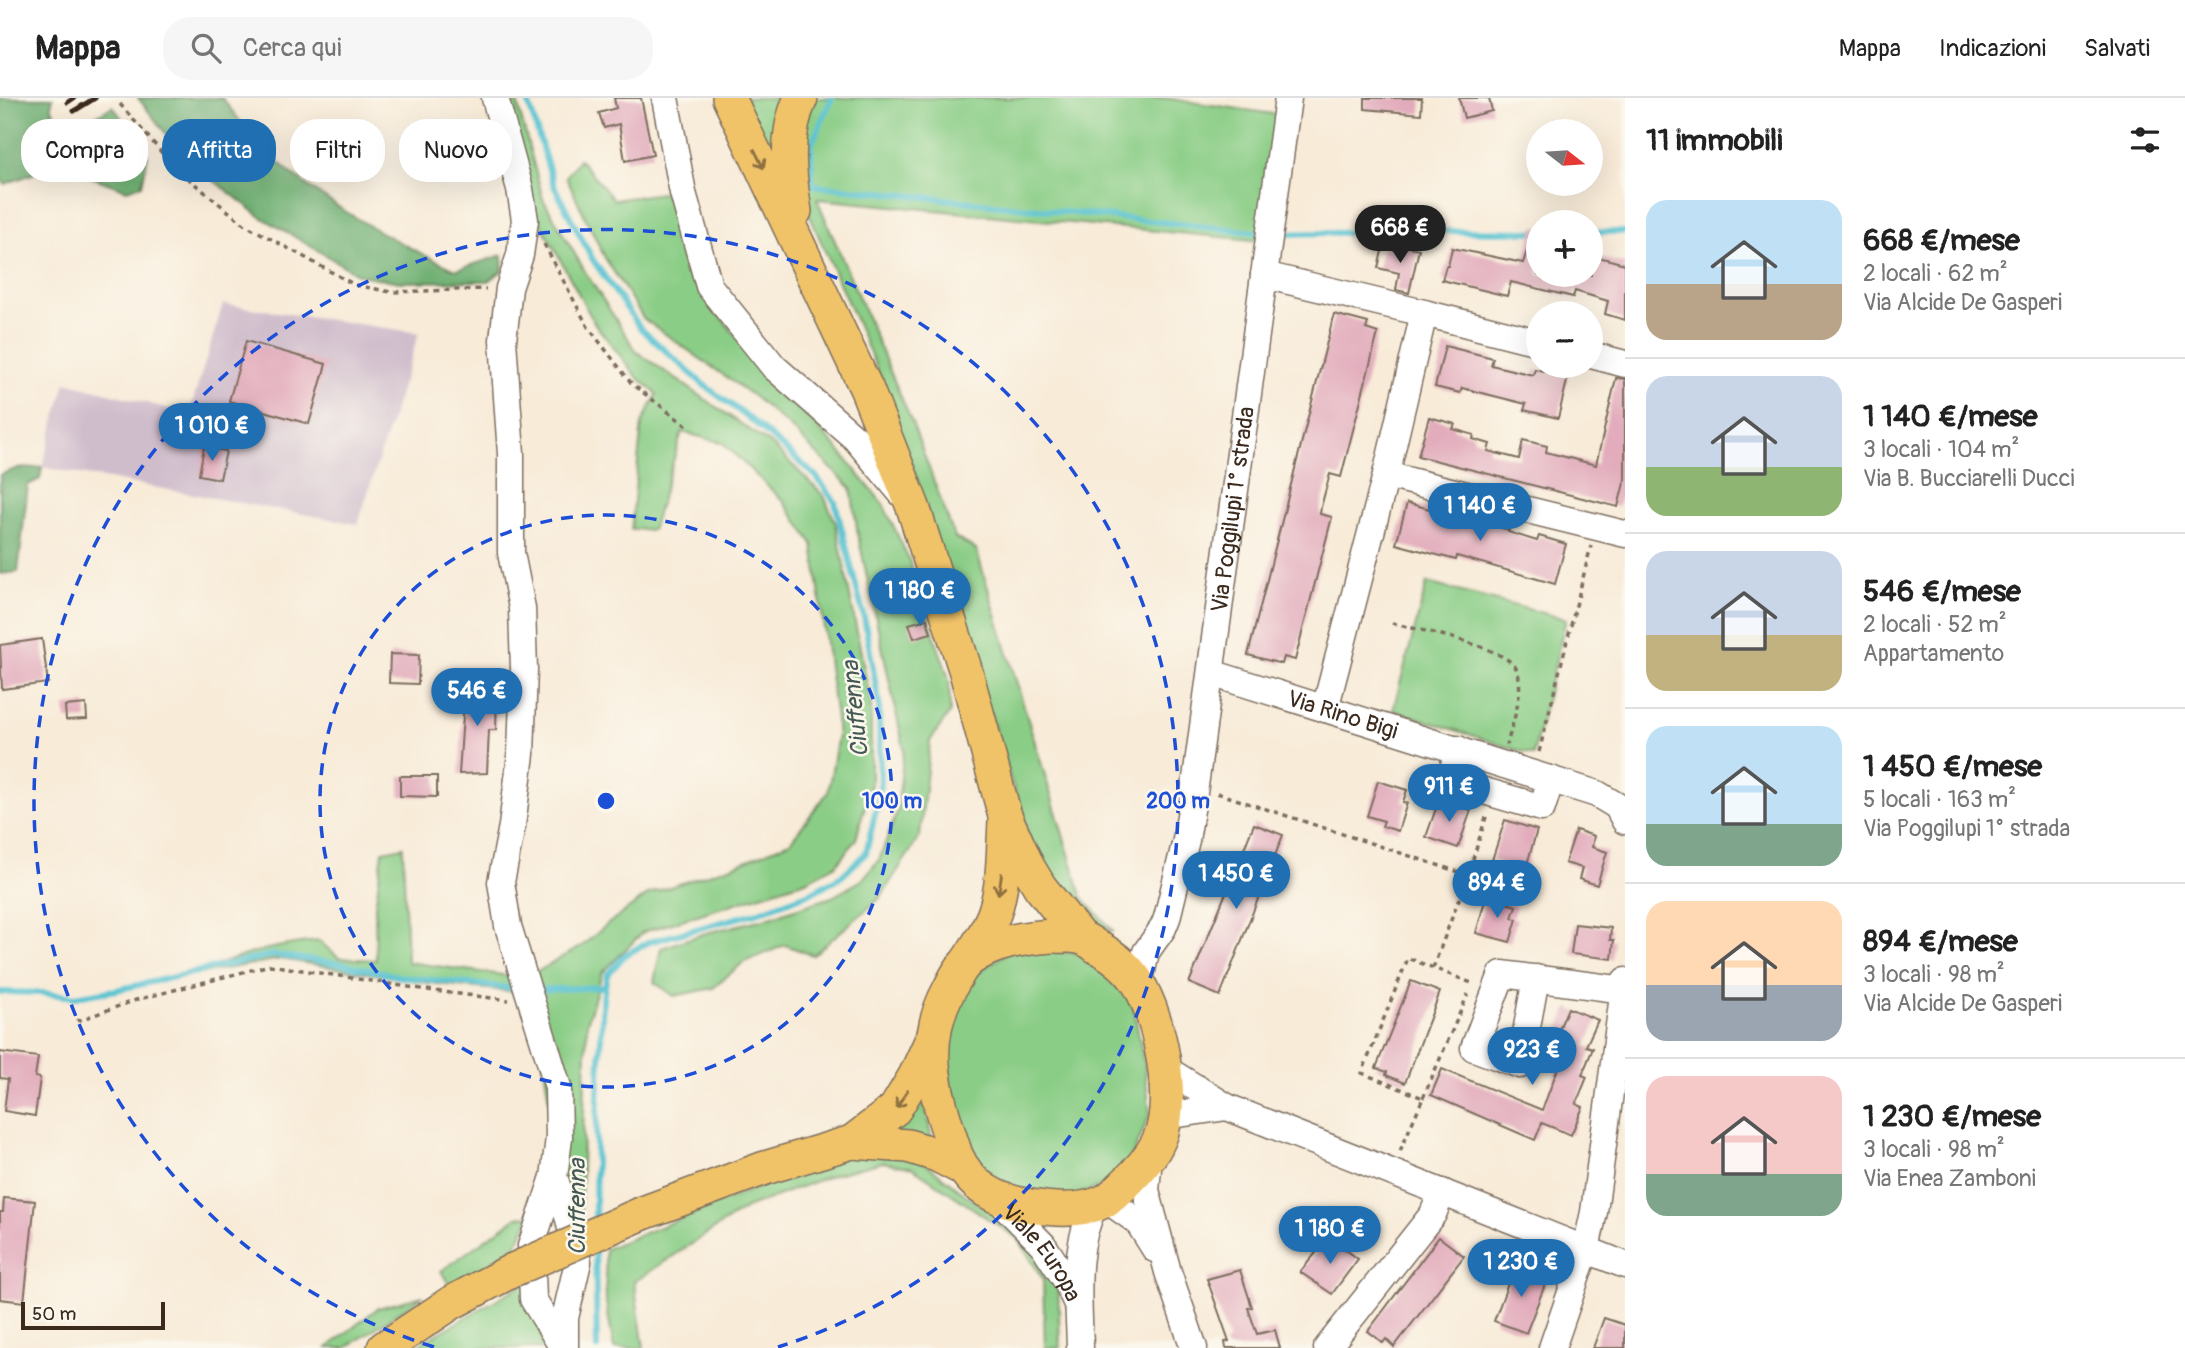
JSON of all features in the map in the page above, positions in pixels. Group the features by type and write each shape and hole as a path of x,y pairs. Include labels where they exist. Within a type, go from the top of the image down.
{"main road":[{"path":"729,98 801,245 867,390 913,507 966,672 1005,816 1040,887 1091,943 1119,961 1139,985 1153,1018 1164,1068 1167,1096 1165,1116 1161,1133 1149,1158 1101,1202 1077,1208 1041,1208 998,1199 962,1168 937,1155 908,1146 852,1142"},
{"path":"801,98 795,110 789,175 801,245"},
{"path":"384,1348 452,1303 513,1270 643,1213 765,1168 852,1142 895,1110 932,1039 940,1008 983,937 995,910 1002,868 1005,816"},
{"path":"968,960 1015,941 1052,936 1091,943"},
{"path":"932,1039 936,1086 949,1134 962,1168"}],"street":[{"path":"495,98 520,189 525,220 520,255 509,288 503,340 511,454 511,553 522,608 524,669 521,754 512,826 501,882 508,926 558,1087 559,1138 554,1177 531,1247 533,1299 564,1348"},
{"path":"664,98 683,193 709,286 774,367 855,438 913,507"},
{"name":"Via Poggilupi 1° strada","path":"1139,985 1146,952 1167,918 1186,840 1288,98"},
{"path":"1264,275 1526,339"},
{"path":"1325,709 1386,475 1424,313"},
{"path":"1603,358 1625,364"},
{"path":"1386,475 1625,534"},
{"name":"Via Rino Bigi","path":"1211,673 1597,794 1622,812"},
{"path":"1458,749 1450,781 1542,808 1542,777"},
{"path":"1091,943 1133,941 1167,918"},
{"path":"1536,978 1520,1065 1474,1048 1484,988 1502,974 1625,987 1594,1212 1586,1249 1552,1348"},
{"path":"1164,1068 1227,1107 1625,1265"},
{"path":"1165,1116 1227,1107"},
{"path":"1149,1158 1146,1190 1168,1272 1194,1348"},
{"path":"554,1177 569,1219 579,1262 565,1318 564,1348"},
{"path":"1327,1348 1433,1214 1442,1192"},
{"name":"Viale Europa","path":"998,1199 1043,1245 1066,1280 1080,1311"},
{"path":"1101,1202 1138,1222 1168,1272"},
{"name":"Viale Europa","path":"1080,1348 1079,1258 1089,1216 1101,1202"}],"path":[{"path":"120,104 174,167 244,224 355,285 391,292 509,288"},
{"path":"525,220 540,237 588,327 632,384 687,426"},
{"path":"1542,777 1596,527"},
{"path":"1392,623 1486,648 1505,657 1516,668 1519,690 1503,764"},
{"path":"1195,786 1468,875"},
{"path":"1433,968 1468,875 1493,793"},
{"path":"1392,1171 1423,1098 1484,988 1408,958 1362,1073 1423,1098"},
{"path":"77,1021 136,1000 270,965 434,991 532,1003"}],"shaded area":[{"path":"223,304 419,333 358,524 42,467 66,382 189,414"}],"green space":[{"path":"0,98 53,98 51,106 57,119 21,119 21,178 5,184 0,178"},
{"path":"138,98 222,98 238,119 162,119 162,128"},
{"path":"507,98 516,98 543,199 587,275 637,352 773,446 824,496 836,524 871,704 871,784 856,839 836,865 806,881 643,932 602,973 587,1023 580,1222 561,1178 530,976 583,945 649,894 738,864 790,842 828,792 838,735 813,544 783,501 723,443 682,432 652,530 631,529 642,423 657,394 637,377 595,324 530,204"},
{"path":"736,98 789,98 778,182"},
{"path":"815,98 1164,98 1281,115 1262,241 817,199 913,425 955,538 976,549 1082,897 1114,932 1078,919 1044,886 925,504 884,385 804,203 801,130"},
{"path":"113,106 122,119 90,119 93,118"},
{"path":"579,159 614,200 668,192 688,275 758,364 838,449 883,504 908,557 949,679 950,712 930,741 920,836 880,898 813,955 785,945 744,962 713,988 674,996 654,982 661,948 832,897 862,880 879,860 897,812 904,749 858,535 851,488 790,427 753,396 644,319 605,258 566,177"},
{"path":"276,160 290,172 290,182 303,182 352,216 404,245 456,270 502,255 503,270 489,281 400,282 359,275 261,217 216,182 276,182"},
{"path":"105,182 143,182 142,185 127,190"},
{"path":"42,467 40,479 28,485 18,572 0,574 0,475 15,469"},
{"path":"1427,583 1566,619 1533,755 1393,710"},
{"path":"403,847 407,962 510,976 518,992 429,983 281,959 191,975 253,953 284,945 319,941 339,958 376,960 375,907 383,851"},
{"path":"1011,950 1084,953 1118,980 1134,1009 1150,1114 1130,1162 1104,1186 1069,1197 1035,1195 987,1176 964,1144 950,1088 947,1015 966,981"},
{"path":"921,1085 933,1146 879,1132"},
{"path":"862,1149 915,1155 976,1203 1011,1222 1058,1279 1060,1348 1045,1348 1043,1279 1018,1239 913,1168 883,1162 832,1175 746,1208 634,1282 644,1348 614,1348 606,1303 605,1249 791,1174"},
{"path":"531,1215 515,1248 450,1286 441,1271 517,1217"},
{"path":"525,1283 558,1348 415,1348 420,1344"},
{"path":"423,1296 346,1348 327,1348 378,1308"}],"building":[{"path":"614,98 641,98 653,155 625,161 619,124 604,128 599,113 616,108"},
{"path":"1365,98 1422,98 1421,114 1365,109"},
{"path":"1459,98 1489,98 1492,111 1464,118"},
{"path":"1405,246 1419,249 1409,293 1396,290 1399,273 1378,268 1383,247 1403,252"},
{"path":"1452,248 1523,263 1526,254 1526,286 1511,282 1507,296 1442,280"},
{"path":"1603,258 1625,264 1625,320 1605,314 1608,301 1575,291 1573,297 1532,287 1603,287"},
{"path":"1334,314 1368,323 1366,329 1378,333 1341,477 1330,474 1321,507 1320,514 1332,517 1295,660 1284,657 1282,664 1248,655"},
{"path":"246,341 326,364 309,424 229,401"},
{"path":"1445,346 1493,358 1491,365 1526,373 1526,378 1568,378 1558,418 1524,410 1526,404 1462,388 1460,393 1435,387"},
{"path":"1616,378 1625,379 1625,479 1618,507 1418,456 1429,417 1455,424 1453,429 1474,435 1473,439 1490,444 1488,451 1519,459 1523,440 1547,446 1546,452 1596,465"},
{"path":"204,447 226,451 220,479 199,475"},
{"path":"1407,503 1509,530 1508,532 1537,541 1539,536 1566,544 1555,584 1457,556 1456,560 1396,544"},
{"path":"927,619 931,633 914,638 909,624"},
{"path":"42,639 48,683 2,689 0,645"},
{"path":"390,654 419,655 418,684 389,683"},
{"path":"465,686 497,688 496,730 489,730 487,773 459,774"},
{"path":"86,704 87,719 66,720 65,706"},
{"path":"400,776 437,776 437,797 400,796"},
{"path":"1378,781 1407,790 1403,802 1407,803 1398,831 1382,826 1384,821 1367,816"},
{"path":"1439,800 1471,810 1458,848 1426,837"},
{"path":"1505,820 1537,830 1525,871 1492,860"},
{"path":"1254,824 1283,835 1220,996 1189,983"},
{"path":"1576,830 1594,836 1592,847 1607,852 1597,885 1579,879 1582,868 1565,863"},
{"path":"1486,897 1516,906 1512,918 1517,919 1510,942 1476,933"},
{"path":"1575,924 1611,928 1610,940 1614,940 1612,959 1571,954"},
{"path":"1411,981 1440,992 1405,1083 1376,1068"},
{"path":"1568,1008 1598,1020 1586,1046 1593,1048 1582,1075 1587,1077 1576,1104 1583,1107 1571,1135 1542,1123 1535,1140 1431,1095 1442,1069 1542,1110 1558,1068 1550,1065 1561,1038 1556,1036"},
{"path":"0,1052 38,1057 35,1077 40,1078 35,1116 4,1111 8,1079 0,1078"},
{"path":"4,1198 35,1201 24,1302 0,1299 0,1212 3,1212"},
{"path":"1329,1237 1358,1259 1332,1294 1300,1272"},
{"path":"1439,1237 1464,1256 1394,1347 1386,1339 1383,1343 1368,1331"},
{"path":"1515,1265 1548,1277 1526,1333 1494,1321"},
{"path":"1240,1270 1257,1334 1275,1330 1280,1348 1226,1348 1225,1342 1229,1341 1207,1279"},
{"path":"1604,1318 1625,1325 1625,1348 1593,1348"}],"waterway":[{"name":"Ciuffenna","path":"527,98 554,186 593,260 641,329 704,385 750,419 816,476 835,502 864,617 879,703 880,792 866,853 842,876 813,892 759,912 649,942 625,955 607,975 603,998 596,1141 595,1223"},
{"path":"832,98 811,145 812,185 1263,233"},
{"path":"1278,234 1526,232"},
{"path":"1603,232 1625,232"},
{"path":"0,992 75,997 272,955 342,964 402,977 519,989"},
{"path":"534,990 605,987"},
{"name":"Ciuffenna","path":"595,1244 597,1348"}],"railway":[{"path":"68,102 74,98"},
{"path":"74,111 95,98"}]}
